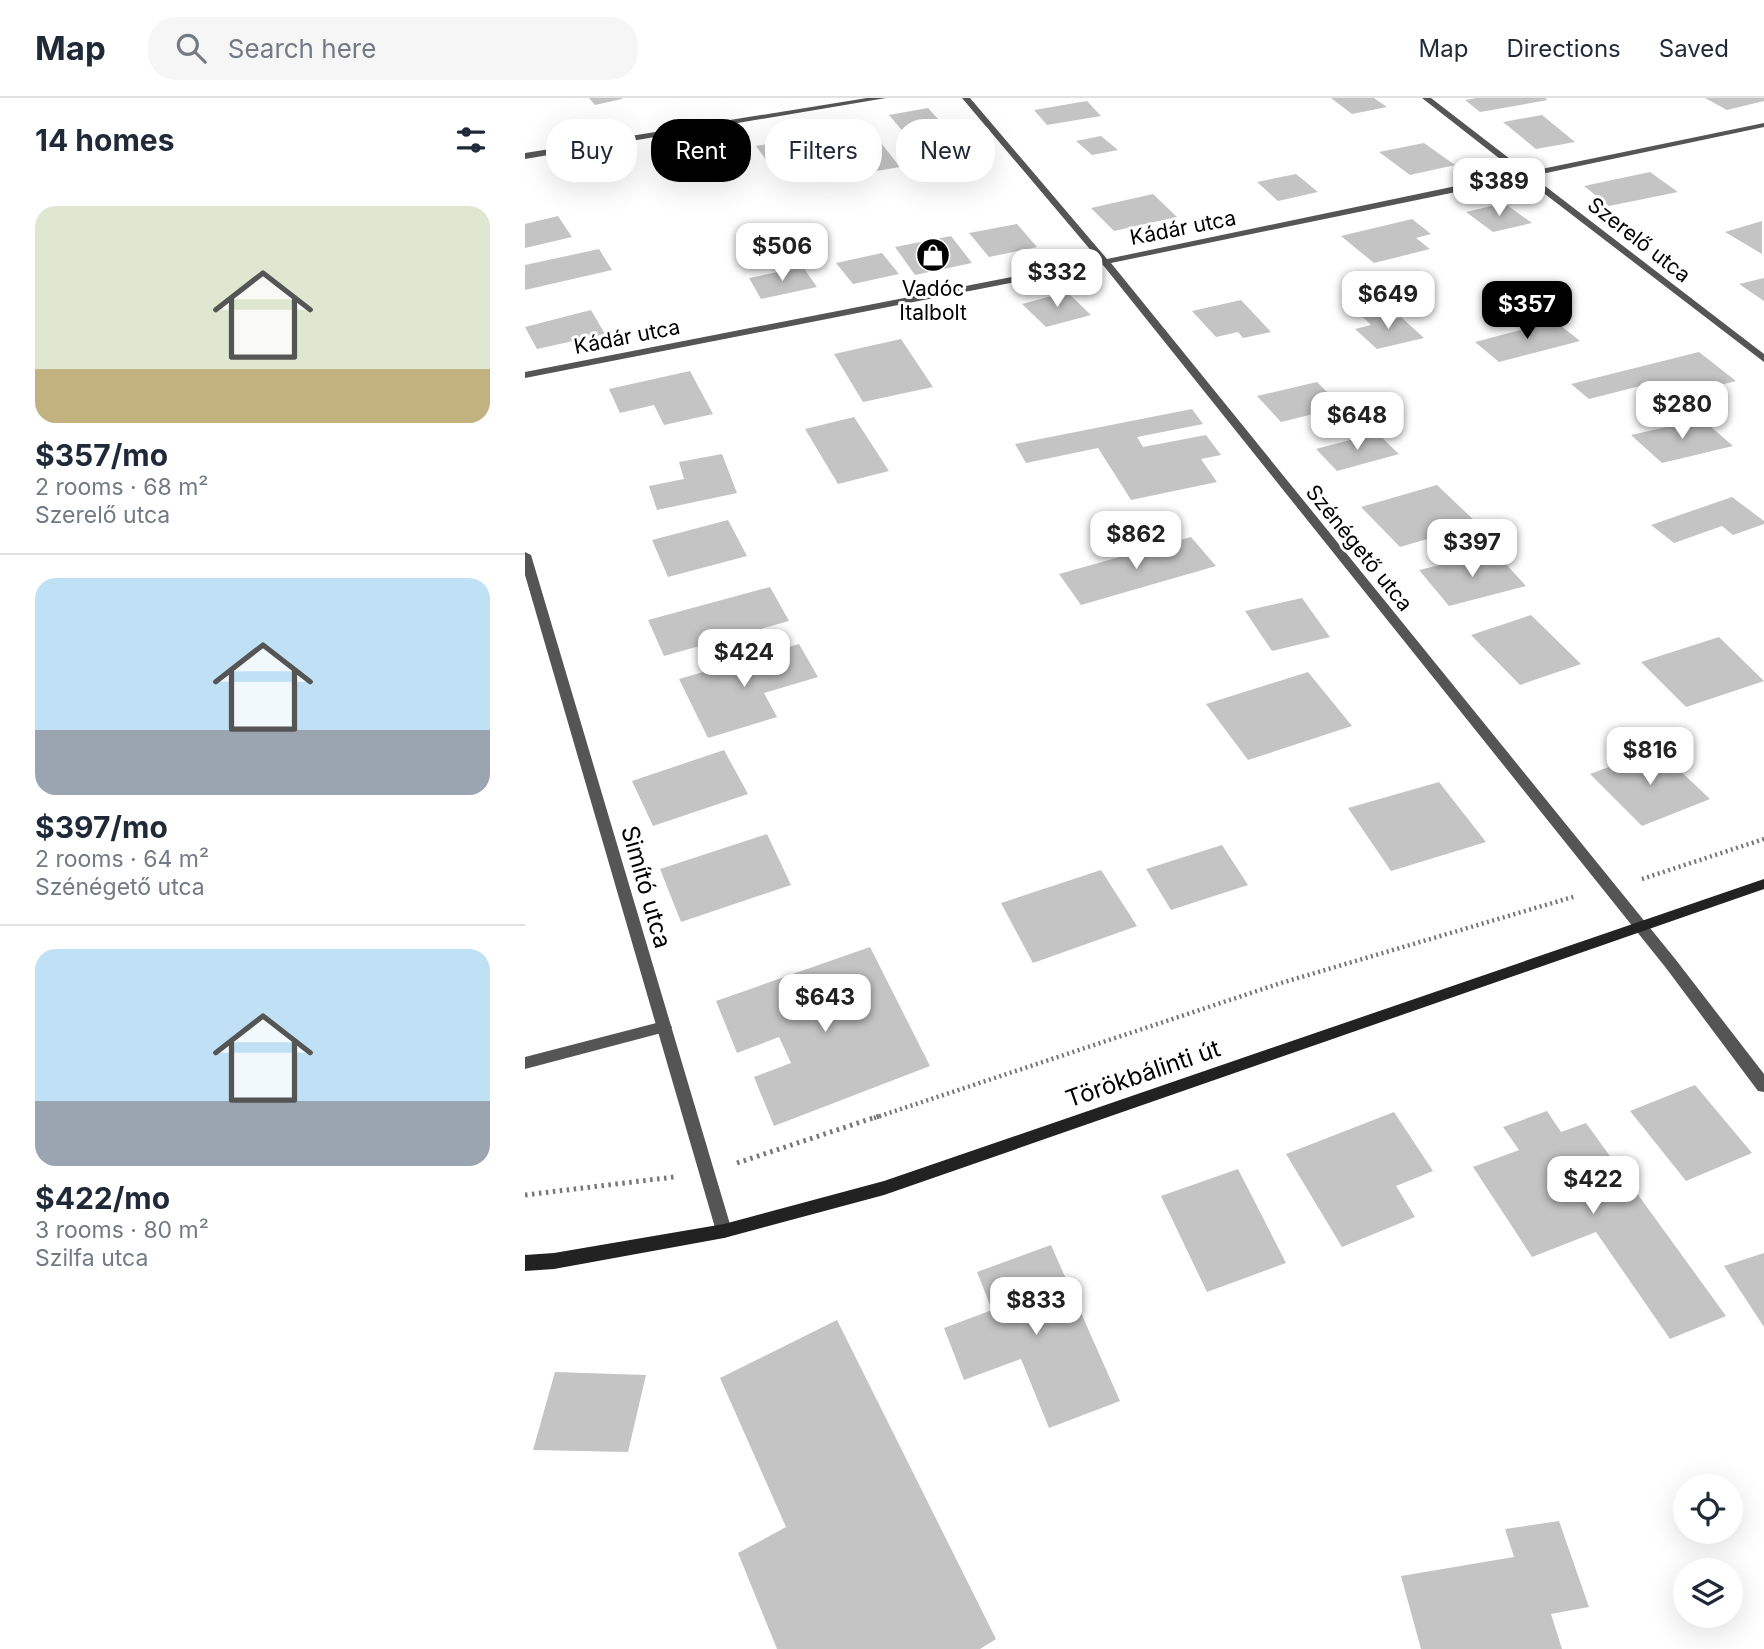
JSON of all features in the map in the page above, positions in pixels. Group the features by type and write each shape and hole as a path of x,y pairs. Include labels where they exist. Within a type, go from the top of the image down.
{"main road":[{"name":"Törökbálinti út","path":"525,1263 554,1261 724,1231 884,1188 1764,884"}],"street":[{"path":"525,156 882,98"},
{"name":"Szénégető utca","path":"966,98 1105,262 1764,1086"},
{"name":"Szerelő utca","path":"1426,98 1764,359"},
{"name":"Kádár utca","path":"525,375 1527,177 1764,125"},
{"name":"Simító utca","path":"525,555 724,1231"},
{"path":"525,1063 664,1027"}],"path":[{"path":"1657,876 1764,839"},
{"path":"525,1195 707,1173 1281,983 1607,887"}],"building":[{"path":"589,98 622,98 622,99 595,105"},
{"path":"1331,98 1374,98 1387,107 1352,114"},
{"path":"1705,98 1764,98 1764,101 1727,110"},
{"path":"1465,100 1548,100 1480,112"},
{"path":"1087,101 1101,116 1047,125 1034,110"},
{"path":"928,108 938,119 896,119 896,123 889,115"},
{"path":"1542,115 1575,142 1536,149 1503,122"},
{"path":"1101,136 1118,150 1092,155 1076,141"},
{"path":"1424,143 1455,165 1410,175 1379,152"},
{"path":"765,144 765,158 756,146"},
{"path":"882,144 896,162 896,168 882,170"},
{"path":"1650,172 1678,192 1609,206 1584,186"},
{"path":"1296,174 1318,192 1278,201 1257,182"},
{"path":"1153,194 1177,217 1114,231 1091,208"},
{"path":"1504,203 1532,223 1493,232 1466,212"},
{"path":"558,216 572,237 525,248 525,224"},
{"path":"1412,219 1431,234 1416,238 1430,249 1374,263 1341,236"},
{"path":"1762,221 1762,254 1725,232"},
{"path":"1017,224 1037,247 989,257 969,233"},
{"name":"Vadóc Italbolt","path":"951,236 972,263 915,275 895,247"},
{"path":"599,249 612,270 525,290 525,265"},
{"path":"882,253 899,274 853,284 836,263"},
{"path":"803,267 817,287 761,299 749,278"},
{"path":"1764,278 1764,301 1739,284"},
{"path":"1067,292 1091,315 1046,327 1022,304"},
{"path":"1241,300 1271,332 1243,338 1238,332 1216,337 1192,311"},
{"path":"591,310 605,334 537,349 525,327"},
{"path":"1382,313 1390,320 1401,317 1424,338 1377,349 1355,329 1371,325 1363,317"},
{"path":"1555,321 1580,341 1499,362 1475,342"},
{"path":"901,339 933,387 863,402 834,354"},
{"path":"1699,352 1736,381 1658,401 1640,386 1589,399 1571,384"},
{"path":"690,371 713,414 664,425 654,405 620,413 609,389"},
{"path":"1317,382 1342,407 1281,422 1257,396"},
{"path":"1192,409 1203,424 1137,437 1143,447 1206,435 1221,455 1201,459 1217,482 1131,500 1098,448 1026,463 1015,444"},
{"path":"854,417 889,471 838,484 805,429"},
{"path":"1702,419 1733,446 1662,463 1631,435"},
{"path":"1377,433 1399,454 1337,471 1316,449"},
{"path":"722,454 737,493 657,510 649,486 684,479 679,462"},
{"path":"1437,485 1478,524 1400,547 1361,507"},
{"path":"1732,497 1764,521 1764,524 1733,535 1722,526 1674,543 1651,525"},
{"path":"728,520 747,556 668,577 652,540"},
{"path":"1191,537 1216,566 1081,605 1059,574"},
{"path":"1495,552 1526,586 1449,606 1419,570"},
{"path":"770,587 789,621 664,656 648,620"},
{"path":"1302,598 1330,637 1272,651 1245,611"},
{"path":"1531,615 1581,664 1520,685 1471,635"},
{"path":"1719,637 1764,681 1686,707 1641,662"},
{"path":"799,644 818,677 764,693 777,717 708,738 679,679"},
{"path":"1308,672 1352,726 1248,760 1206,704"},
{"path":"1657,749 1710,799 1642,826 1590,774"},
{"path":"724,750 748,794 653,826 632,781"},
{"path":"1439,782 1486,842 1391,871 1348,808"},
{"path":"767,834 791,885 681,922 660,869"},
{"path":"1222,845 1248,885 1171,910 1146,869"},
{"path":"1101,870 1137,926 1033,963 1001,903"},
{"path":"870,947 930,1066 774,1126 754,1077 791,1063 779,1037 737,1053 716,1001"},
{"path":"1695,1085 1752,1153 1686,1181 1630,1111"},
{"path":"1547,1111 1561,1132 1586,1123 1726,1316 1670,1339 1596,1232 1532,1257 1473,1167 1519,1150 1503,1127"},
{"path":"1394,1112 1433,1171 1396,1186 1415,1217 1342,1247 1286,1154"},
{"path":"1238,1169 1286,1263 1207,1292 1161,1196"},
{"path":"1051,1245 1120,1401 1049,1428 1021,1359 964,1380 944,1328 992,1310 977,1272"},
{"path":"1764,1253 1764,1327 1724,1266"},
{"path":"837,1320 996,1639 980,1649 777,1649 738,1553 786,1527 720,1378"},
{"path":"555,1372 646,1375 628,1452 533,1450"},
{"path":"1559,1521 1589,1607 1551,1614 1562,1649 1421,1649 1401,1576 1514,1557 1505,1529"}],"place":[{"name":"Vadóc Italbolt","path":"933,255"}]}
